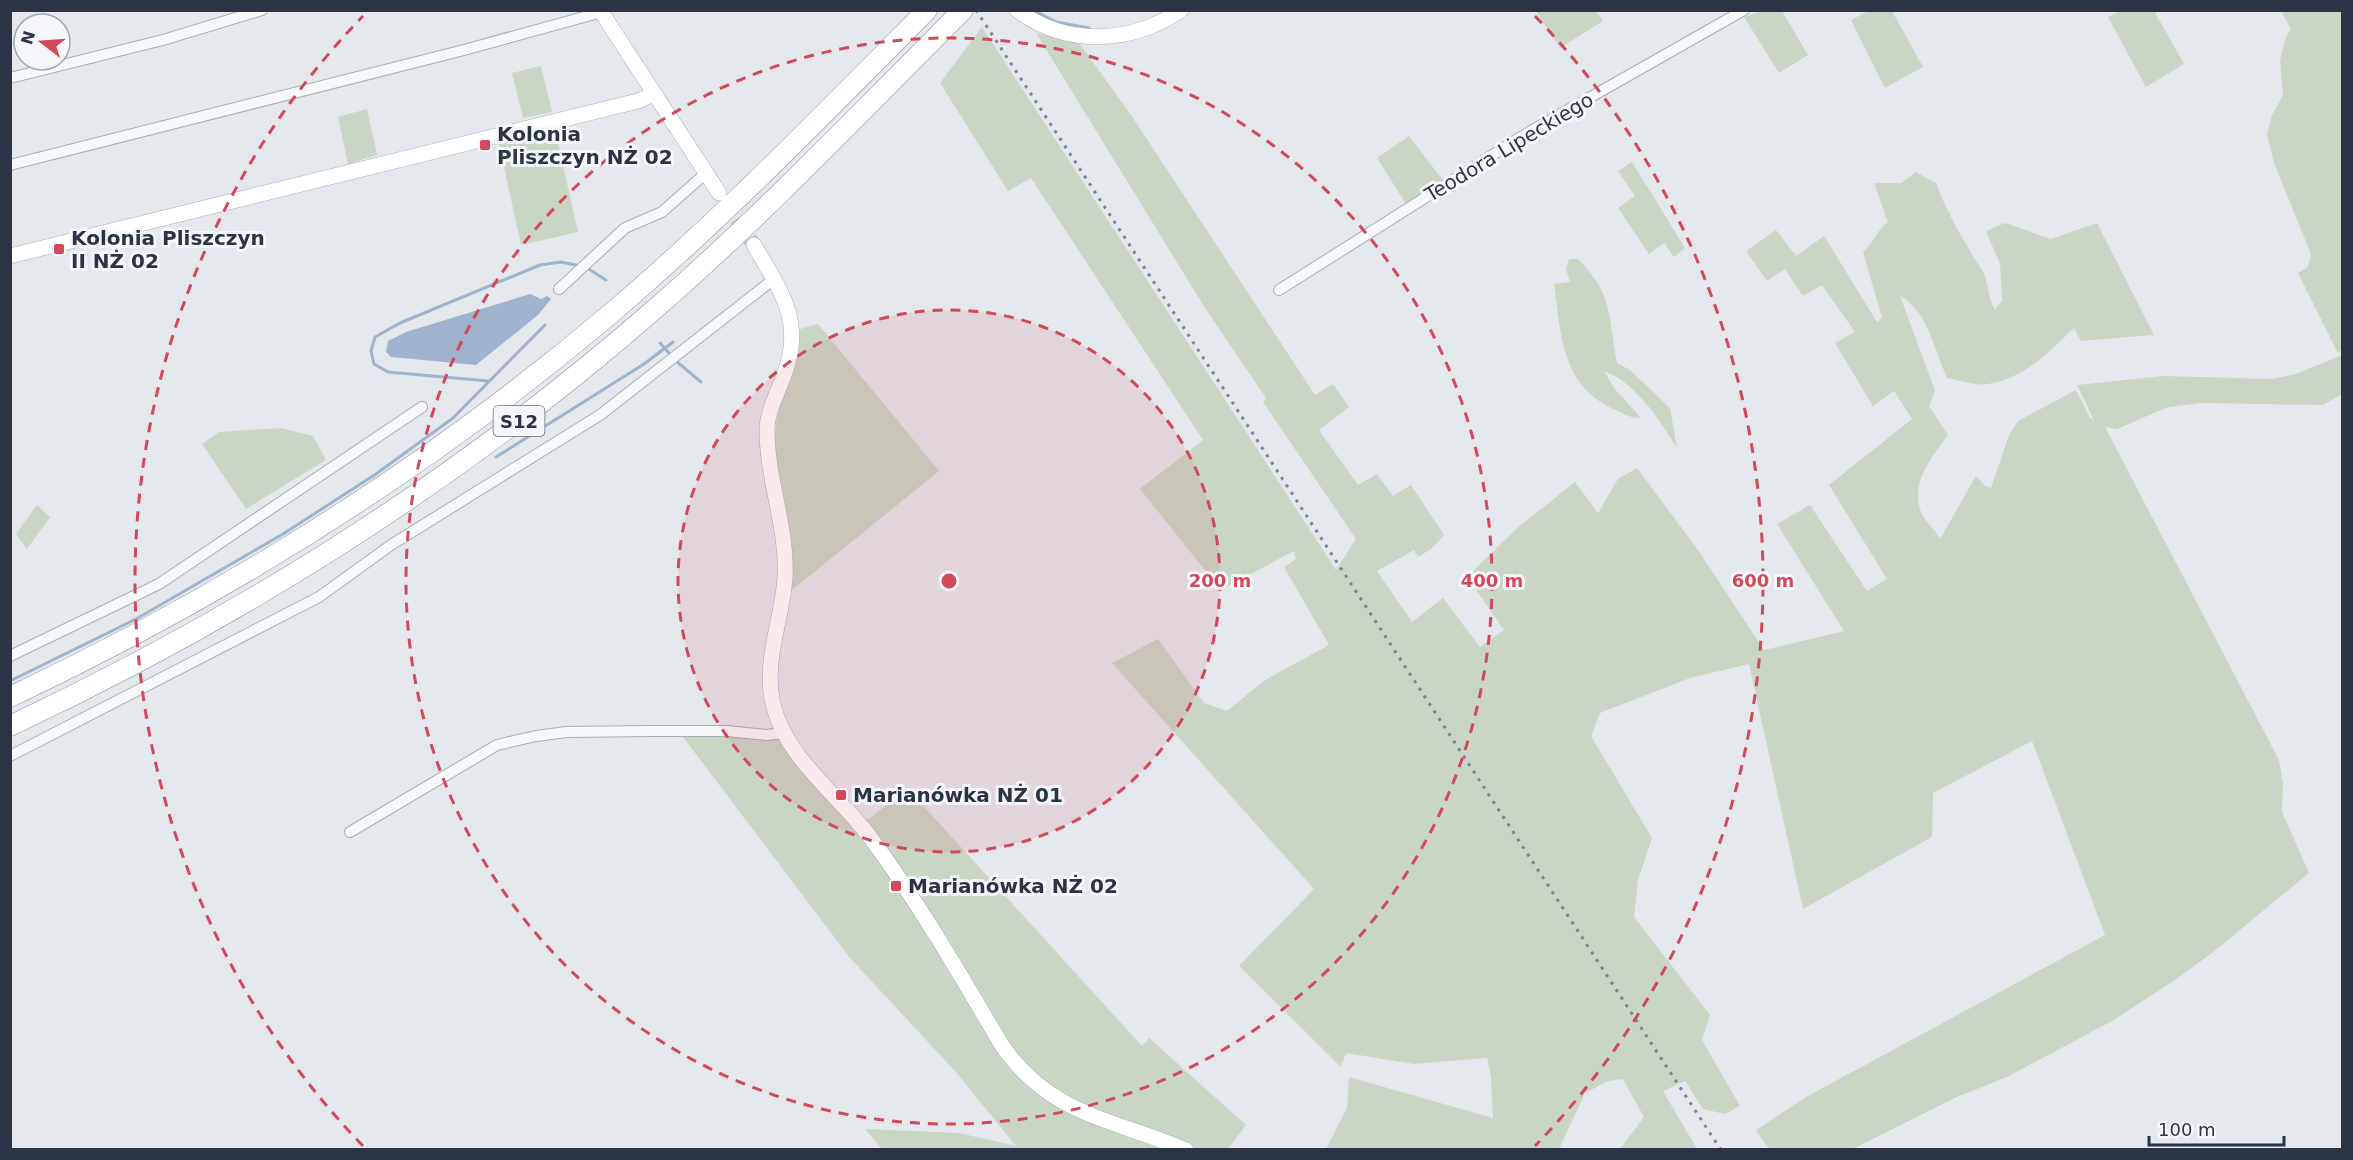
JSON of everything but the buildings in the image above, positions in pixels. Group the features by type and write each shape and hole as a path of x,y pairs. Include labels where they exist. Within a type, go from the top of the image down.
{"highway":[{"name":"S12","path":"10,697 117,644 239,577 344,512 458,434 564,352 672,260 776,163 927,10"},
{"name":"S12","path":"10,726 124,670 252,599 348,541 479,451 614,344 700,269 826,149 959,15"}],"street":[{"path":"10,78 163,39 261,10"},
{"path":"1017,10 1052,30 1099,38 1136,32 1181,10"},
{"name":"Teodora Lipeckiego","path":"1279,290 1529,132 1744,10"},
{"path":"10,165 454,53 601,11 719,193"},
{"path":"10,256 644,99 654,94"},
{"path":"560,289 625,228 662,212 706,173"},
{"path":"754,245 789,311 794,339 767,429 785,564 783,596 770,676 773,703 783,733 799,757 879,848 1001,1044 1023,1073 1065,1104 1186,1149"},
{"path":"10,756 319,597 391,544 600,415 774,279"},
{"path":"10,656 159,584 422,407"},
{"path":"350,832 497,745 566,732 652,730 727,731 767,735 783,733"}],"green space":[{"path":"1536,11 1596,11 1603,21 1560,48"},
{"path":"1761,11 1782,11 1808,55 1779,73 1744,17"},
{"path":"1869,11 1892,11 1923,67 1885,88 1851,20"},
{"path":"2120,11 2154,11 2184,64 2146,87 2108,17"},
{"path":"2281,11 2342,11 2342,350 2338,353 2298,273 2308,267 2311,254 2274,163 2267,134 2272,115 2283,95 2280,60 2286,37 2291,29"},
{"path":"982,27 1336,570 1356,539 1263,402 1266,398 1205,308 1036,33 1080,44 1133,118 1315,395 1333,384 1349,407 1319,430 1358,485 1377,474 1393,496 1411,485 1444,535 1431,549 1418,557 1414,550 1377,571 1412,622 1443,598 1480,647 1504,630 1467,577 1516,529 1575,482 1598,513 1618,479 1637,468 1698,550 1764,650 1844,631 1777,524 1810,505 1867,591 1887,579 1829,485 1912,419 1894,391 1873,406 1835,343 1855,332 1822,285 1803,296 1785,269 1767,281 1746,251 1776,230 1796,256 1824,236 1877,322 1882,318 1863,252 1888,222 1874,183 1901,183 1916,172 1936,183 1957,228 1984,274 1995,310 2002,301 2000,264 1986,231 2005,223 2051,239 2097,223 2154,335 2081,341 2074,328 2046,355 2025,370 2001,381 1973,384 1947,378 1934,344 1917,310 1900,296 1935,390 1929,406 1948,435 1924,470 1918,490 1921,512 1940,539 1976,476 1985,486 1991,488 2009,435 2018,421 2076,390 2090,418 2094,420 2077,385 2163,376 2272,379 2296,374 2342,355 2342,394 2323,405 2202,403 2168,407 2117,429 2105,427 2279,760 2283,784 2282,812 2309,873 2212,953 2175,980 2112,1021 2007,1077 1957,1097 1853,1149 1769,1149 1756,1130 1806,1097 2105,935 2032,741 1933,793 1932,837 1803,909 1749,664 1690,678 1600,713 1591,736 1652,838 1638,880 1634,917 1710,1015 1702,1040 1740,1106 1725,1114 1703,1109 1685,1081 1663,1091 1697,1149 1620,1149 1644,1117 1623,1079 1608,1081 1585,1093 1559,1149 1326,1149 1347,1108 1349,1077 1493,1118 1491,1077 1487,1058 1414,1064 1346,1053 1341,1067 1239,966 1314,889 1112,663 1158,639 1204,703 1227,711 1265,680 1329,645 1284,567 1296,559 1294,551 1221,590 1140,489 1203,440 1031,178 1008,191 940,83"},
{"path":"541,66 552,112 523,118 512,73"},
{"path":"367,109 377,155 348,164 338,117"},
{"path":"555,130 578,232 521,245 499,144"},
{"path":"1409,136 1445,183 1406,204 1377,158"},
{"path":"1632,162 1685,248 1674,257 1664,243 1649,254 1618,208 1635,196 1618,171"},
{"path":"1569,259 1578,259 1590,272 1604,296 1608,307 1617,363 1630,370 1670,408 1677,448 1646,403 1626,384 1604,371 1614,388 1641,418 1626,415 1594,398 1573,371 1562,338 1554,284 1570,282 1566,269"},
{"path":"818,324 939,471 792,590 790,552 777,475 775,437 779,410 796,356 800,329"},
{"path":"281,428 313,436 326,460 246,509 202,444 219,432"},
{"path":"37,505 50,517 27,549 16,534"},
{"path":"677,729 788,731 861,819 869,819 907,788 1142,1046 1149,1038 1246,1125 1228,1149 1188,1149 1165,1139 1162,1150 882,1149 865,1129 959,1133 1016,1146 955,1071 850,958"}],"water":[{"path":"530,294 541,299 547,296 551,299 538,315 476,365 391,357 386,352 388,341 406,332"}],"waterway":[{"path":"1033,10 1056,22 1089,28"},
{"path":"488,381 388,372 374,364 371,351 375,337 400,323 540,265 561,262 576,265"},
{"path":"587,268 606,280"},
{"path":"10,681 136,619 283,534 376,474 453,418 545,325"},
{"path":"496,457 644,364 673,342"},
{"path":"660,343 669,353"},
{"path":"676,361 701,382"}],"tunnel":[{"path":"724,200 754,245"}],"railway":[{"path":"976,10 1721,1150"}],"place":[{"name":"Kolonia Pliszczyn NŻ 02","path":"485,145"},
{"name":"Kolonia Pliszczyn II NŻ 02","path":"59,249"},
{"name":"Marianówka NŻ 01","path":"841,795"},
{"name":"Marianówka NŻ 02","path":"896,886"}]}
